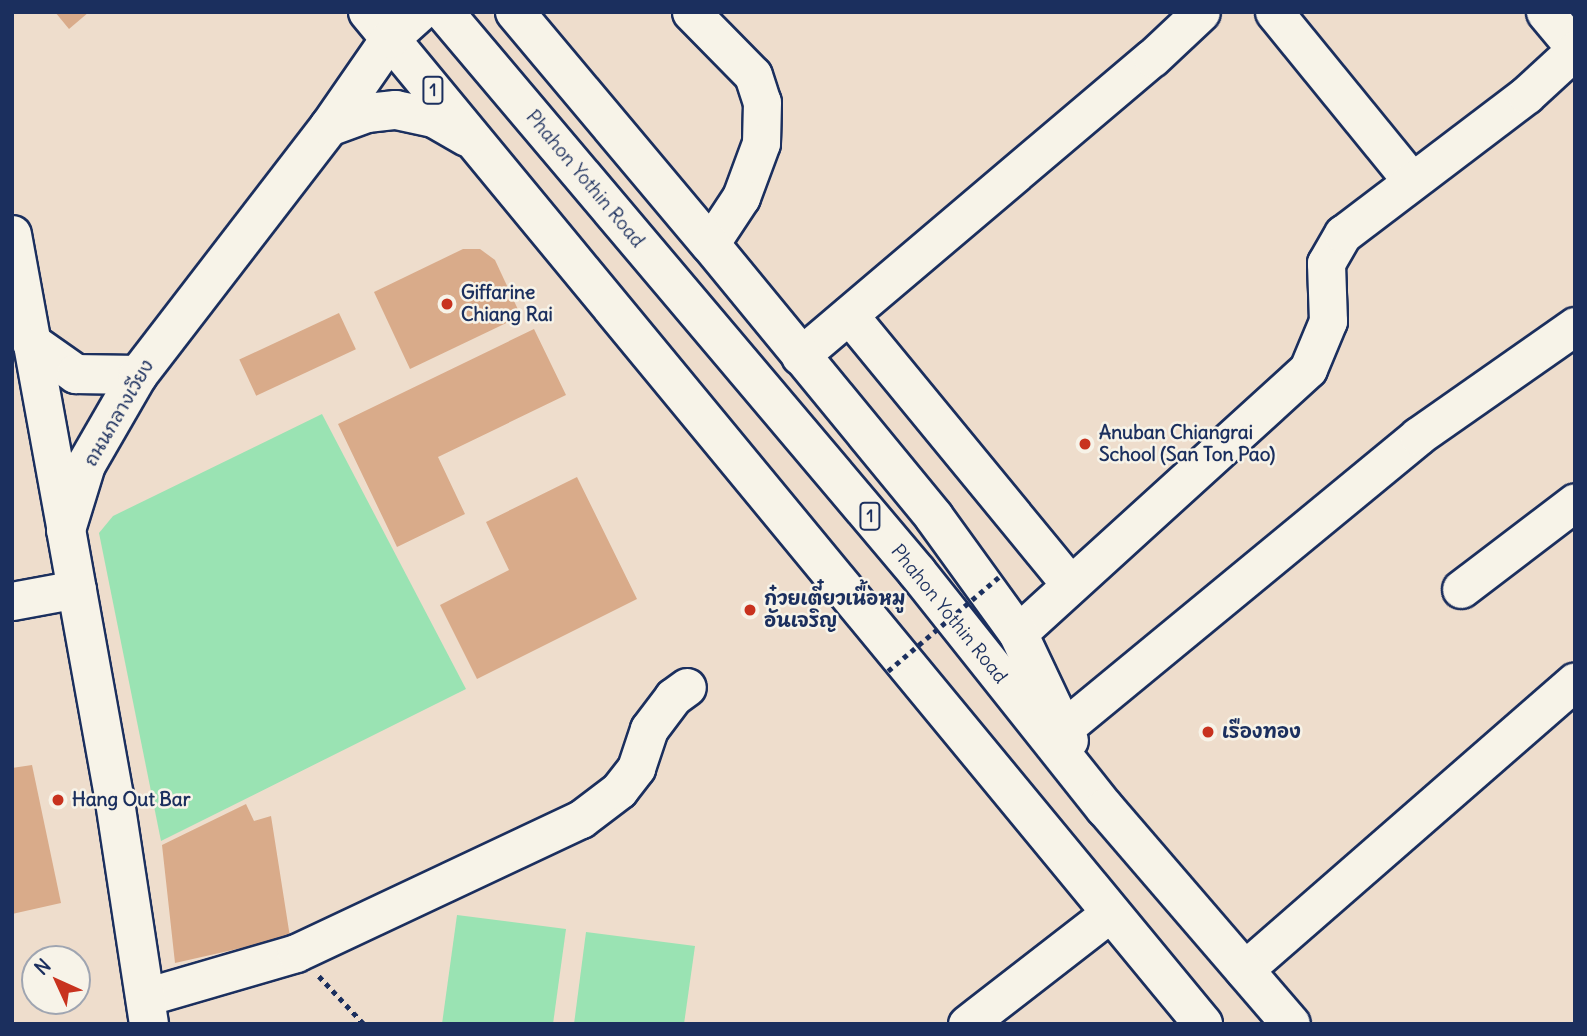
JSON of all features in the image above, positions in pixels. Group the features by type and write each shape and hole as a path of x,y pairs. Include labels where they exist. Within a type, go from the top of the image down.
{"main road":[{"path":"329,128 354,60 354,38 348,12"},
{"name":"ถนนกลางเวียง","path":"147,1010 114,796 66,530 86,465 138,375 329,128 379,26 421,12"},
{"name":"Phahon Yothin Road","path":"444,12 917,572 1105,808 1291,1024"},
{"path":"515,12 934,517 1018,633 1063,729 1105,808"},
{"name":"1","path":"379,26 1203,1024"},
{"path":"329,128 367,113 396,110 434,118 475,142"},
{"path":"32,343 76,374 138,375"}],"street":[{"path":"691,12 753,75 762,102 761,143 741,197 710,244"},
{"path":"800,356 1152,58 1202,12"},
{"path":"1274,12 1412,181"},
{"path":"1018,633 1308,369 1328,321 1326,263 1343,234 1526,96 1575,49 1552,15"},
{"path":"12,234 66,530"},
{"path":"849,315 1070,584"},
{"path":"1063,729 1418,436 1575,326"},
{"path":"1461,589 1575,502"},
{"path":"12,601 77,589"},
{"path":"147,1010 296,953 582,819 628,779 636,768 649,729 673,697 687,687"},
{"path":"1244,970 1572,690"},
{"path":"967,1024 1111,914"}],"path":[{"path":"888,671 1000,576"},
{"path":"296,953 363,1024"}],"green space":[{"path":"322,414 466,689 161,841 99,533 113,516"},
{"path":"457,915 566,929 553,1024 442,1024"},
{"path":"586,932 695,946 684,1024 574,1024"}],"building":[{"path":"55,12 89,12 69,29"},
{"name":"Giffarine Chiang Rai","path":"463,249 480,249 495,260 521,316 410,369 374,292"},
{"path":"339,313 356,349 256,396 239,359"},
{"path":"534,329 566,395 438,457 465,514 397,547 338,424"},
{"path":"577,477 637,599 477,679 440,605 509,570 486,522"},
{"path":"32,765 61,903 12,914 12,768"},
{"path":"246,804 254,821 271,816 290,937 175,963 162,845"}],"place":[{"name":"Giffarine Chiang Rai","path":"447,304"},
{"name":"Anuban Chiangrai School (San Ton Pao)","path":"1085,444"},
{"name":"ก๋วยเตี๋ยวเนื้อหมู อันเจริญ","path":"750,610"},
{"name":"เรืองทอง","path":"1208,732"},
{"name":"Hang Out Bar","path":"58,800"}]}
